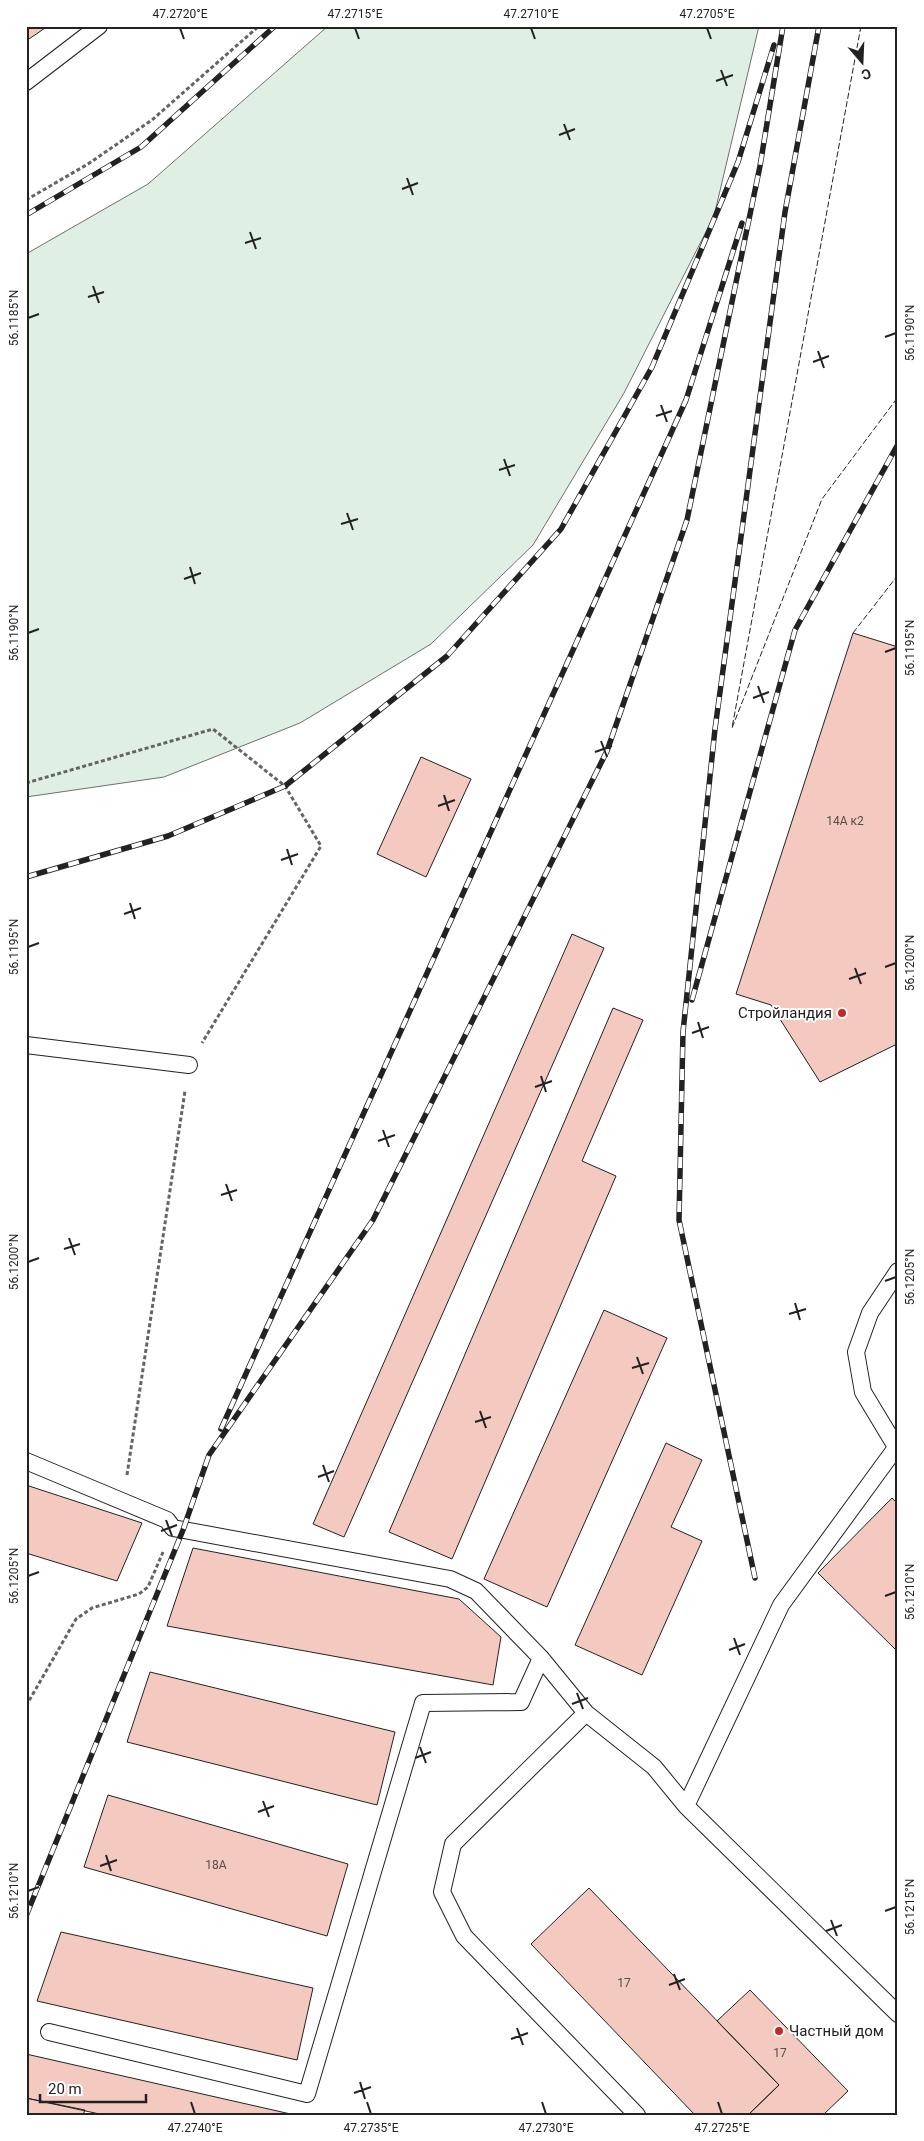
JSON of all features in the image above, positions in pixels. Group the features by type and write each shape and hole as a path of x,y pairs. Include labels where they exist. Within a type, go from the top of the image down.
{"lane":[{"path":"26,82 99,26"},
{"path":"26,1045 189,1065"},
{"path":"686,1806 781,1605 897,1448 862,1392 856,1352 870,1313 898,1271"},
{"path":"26,1461 167,1520 173,1528 450,1579 476,1591 541,1658 586,1713 654,1767 686,1806 898,2014"},
{"path":"49,2032 307,2094 423,1703 521,1702 541,1658"},
{"path":"586,1713 453,1844 442,1892 464,1936 637,2115"}],"path":[{"path":"26,200 88,164 152,120 259,26"},
{"path":"26,783 213,729 285,786 321,846 189,1065 123,1501"},
{"path":"26,1706 76,1619 92,1608 139,1594 148,1587 173,1528"}],"green space":[{"path":"328,26 759,26 714,216 624,393 533,545 431,644 300,723 164,777 26,797 26,254 148,184"}],"building":[{"path":"26,26 48,26 26,41"},
{"path":"853,633 898,647 898,1046 895,1045 820,1082 771,1005 736,994"},
{"path":"421,757 471,779 426,877 377,854"},
{"path":"572,934 604,948 344,1537 313,1524"},
{"path":"613,1008 643,1020 582,1161 616,1176 452,1559 389,1532"},
{"path":"604,1310 667,1338 547,1607 484,1579"},
{"path":"666,1443 702,1460 671,1527 702,1541 642,1675 575,1645"},
{"path":"26,1485 142,1523 117,1581 26,1553"},
{"path":"892,1498 898,1504 898,1652 818,1573"},
{"path":"193,1548 459,1599 501,1637 493,1685 167,1626"},
{"path":"150,1672 395,1732 377,1805 127,1742"},
{"path":"108,1795 348,1864 327,1936 84,1867"},
{"path":"589,1888 779,2085 748,2115 695,2115 531,1944"},
{"path":"61,1932 313,1988 297,2060 37,2001"},
{"path":"750,1990 848,2091 823,2115 748,2115 779,2085 717,2021"},
{"path":"26,2054 295,2115 104,2115 26,2098"},
{"path":"26,2098 85,2110 83,2115 26,2115"}],"railway":[{"path":"26,215 141,147 275,26"},
{"path":"26,1916 183,1530 209,1455 373,1220 607,751 687,520 760,166 783,26"},
{"path":"755,1578 679,1220 683,1032 715,729 785,212 819,26"},
{"path":"26,877 168,836 285,786 447,656 561,529 652,367 738,162 774,45"},
{"path":"221,1429 686,400 742,223"},
{"path":"692,1000 795,630 898,444"}],"fence":[{"path":"861,26 732,728 822,499 898,397"},
{"path":"853,633 898,575"}],"place":[{"name":"Стройландия","path":"842,1013"},
{"name":"Частный дом","path":"779,2031"}]}
